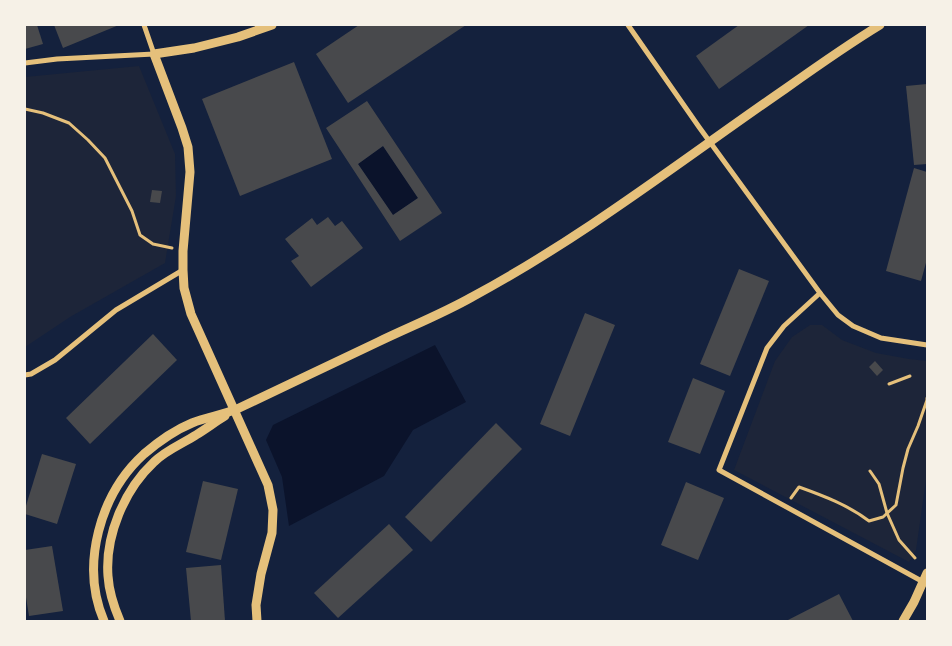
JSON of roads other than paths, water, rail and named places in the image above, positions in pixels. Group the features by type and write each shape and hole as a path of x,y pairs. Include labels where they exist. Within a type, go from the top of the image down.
{"street":[{"path":"144,25 188,147 190,172 183,270 184,288 191,314 268,484 272,510 272,533 261,574 256,605 257,621"},
{"path":"25,63 57,59 154,54 194,48 238,37 272,25"},
{"path":"628,25 710,142 838,315 853,326 881,338 927,344"},
{"path":"104,621 96,595 94,576 95,552 99,529 109,500 124,475 144,454 168,436 191,423 233,410 471,298 566,242 880,25"},
{"path":"25,375 31,374 55,360 116,310 183,270"},
{"path":"820,292 784,326 767,348 719,470 926,580 903,621"},
{"path":"120,621 111,595 108,576 112,536 120,508 134,485 154,462 173,447 195,436 233,410"}]}
